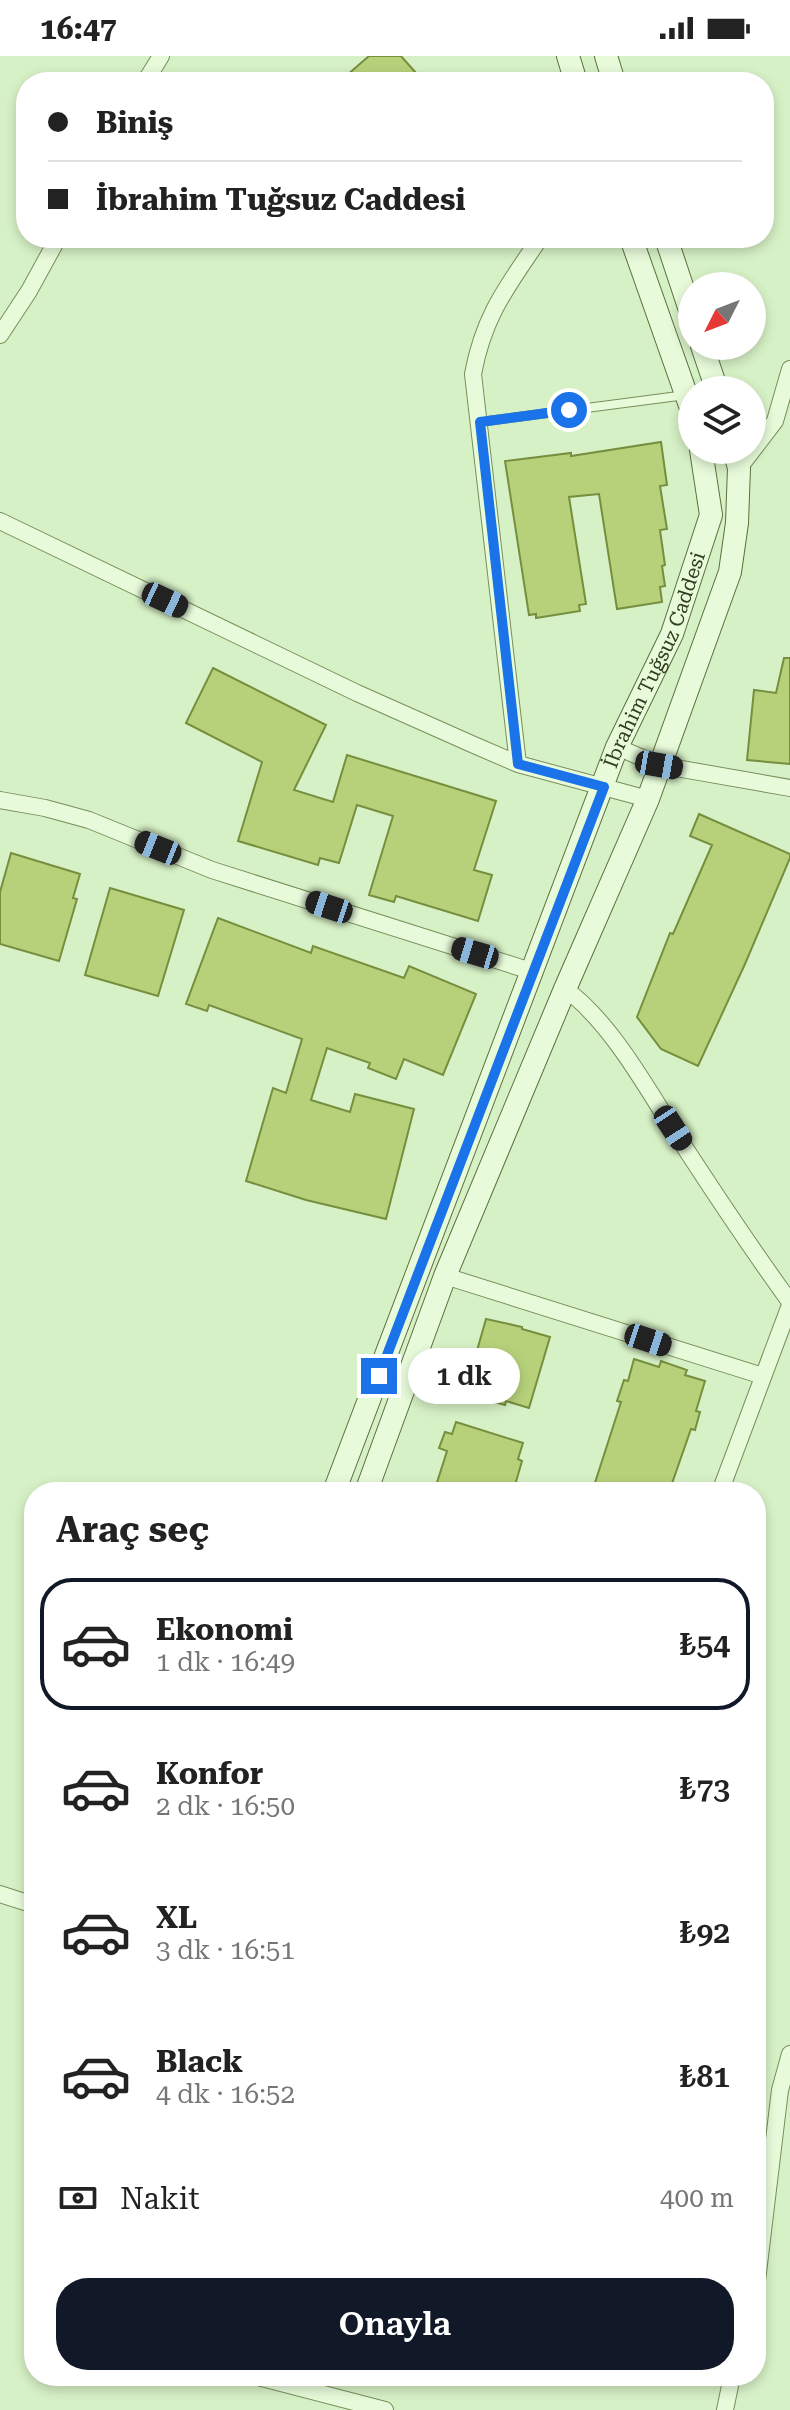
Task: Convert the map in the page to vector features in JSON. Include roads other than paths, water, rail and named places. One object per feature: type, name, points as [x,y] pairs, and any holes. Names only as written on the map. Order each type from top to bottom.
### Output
[{"type":"street","points":[[0,335],[53,248]]},
{"type":"street","points":[[518,764],[473,374],[479,341],[494,306],[533,248]]},
{"type":"street","points":[[635,248],[680,376]]},
{"type":"street","points":[[669,248],[678,274]]},
{"type":"street","points":[[766,430],[775,421],[790,369]]},
{"type":"street","name":"İbrahim Tuğsuz Caddesi","points":[[338,1482],[617,747],[672,634],[711,515],[703,464]]},
{"type":"street","name":"İbrahim Tuğsuz Caddesi","points":[[370,1482],[445,1276],[648,799],[730,572],[737,523],[737,464]]},
{"type":"street","points":[[0,521],[357,693],[518,764],[648,799]]},
{"type":"street","points":[[617,747],[659,765],[790,788]]},
{"type":"street","points":[[0,800],[89,820],[212,870],[534,972]]},
{"type":"street","points":[[565,989],[583,1002],[621,1048],[790,1304],[724,1482]]},
{"type":"street","points":[[445,1276],[763,1376]]},
{"type":"street","points":[[0,1894],[24,1902]]},
{"type":"street","points":[[766,2206],[780,2090],[790,2054]]},
{"type":"street","points":[[293,2386],[385,2410]]},
{"type":"street","points":[[725,2410],[730,2386]]},
{"type":"lane","points":[[480,422],[678,404]]}]
